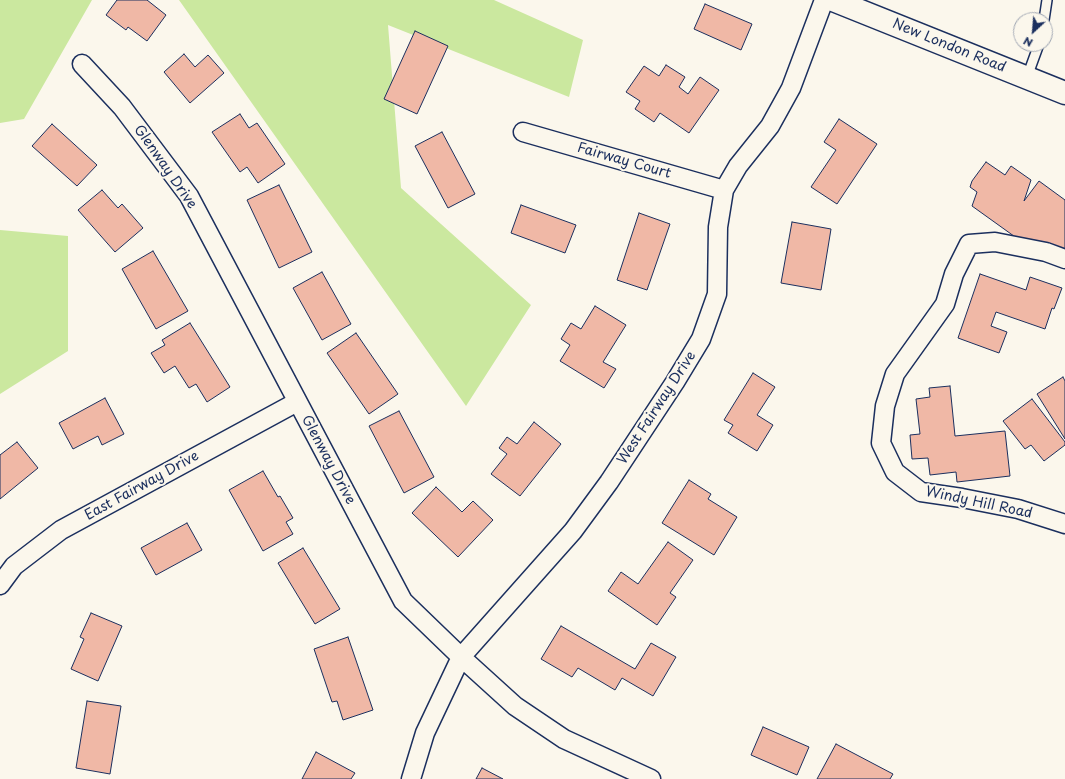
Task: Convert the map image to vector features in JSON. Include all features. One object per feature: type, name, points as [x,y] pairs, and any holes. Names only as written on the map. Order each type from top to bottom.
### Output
[{"type":"street","name":"West Fairway Drive","points":[[412,779],[425,733],[461,657],[573,531],[609,482],[701,339],[716,294],[718,227],[724,190],[738,166],[770,126],[791,88],[824,0]]},
{"type":"street","name":"New London Road","points":[[833,0],[1065,93]]},
{"type":"street","name":"Glenway Drive","points":[[82,64],[122,107],[189,196],[296,402],[403,601],[515,706],[564,739],[651,779]]},
{"type":"street","name":"Fairway Court","points":[[523,132],[724,190]]},
{"type":"street","name":"Windy Hill Road","points":[[1065,259],[1046,252],[995,242],[969,244],[954,274],[946,304],[895,374],[885,406],[881,443],[895,472],[921,492],[1018,509],[1065,524]]},
{"type":"street","name":"East Fairway Drive","points":[[0,585],[14,566],[61,530],[296,402]]},
{"type":"lane","points":[[1045,12],[1046,0]]},
{"type":"lane","points":[[1026,78],[1036,52]]},
{"type":"green space","points":[[0,0],[92,0],[24,119],[0,123]]},
{"type":"green space","points":[[179,0],[494,0],[583,40],[569,97],[388,25],[401,188],[531,305],[466,406]]},
{"type":"green space","points":[[0,230],[68,236],[68,351],[0,394]]},
{"type":"building","points":[[117,0],[147,0],[166,15],[147,41],[128,27],[126,30],[106,15]]},
{"type":"building","points":[[705,4],[752,24],[741,50],[694,29]]},
{"type":"building","points":[[415,31],[448,46],[417,114],[384,99]]},
{"type":"building","points":[[184,54],[195,67],[208,55],[224,73],[190,103],[164,72]]},
{"type":"building","points":[[666,65],[685,77],[679,87],[688,94],[700,77],[719,90],[689,133],[660,113],[654,122],[635,109],[640,101],[626,92],[644,66],[659,76]]},
{"type":"building","points":[[240,114],[249,128],[257,123],[285,164],[258,183],[247,167],[240,172],[212,132]]},
{"type":"building","points":[[839,119],[877,144],[837,204],[811,187],[836,150],[824,142]]},
{"type":"building","points":[[52,124],[97,165],[77,186],[32,146]]},
{"type":"building","points":[[442,132],[475,194],[448,208],[415,146]]},
{"type":"building","points":[[986,162],[1005,175],[1011,166],[1031,180],[1024,201],[1039,181],[1065,200],[1065,253],[1018,239],[972,206],[977,192],[970,187],[972,181]]},
{"type":"building","points":[[279,185],[312,252],[279,268],[247,200]]},
{"type":"building","points":[[102,190],[118,208],[122,204],[143,228],[115,252],[78,210]]},
{"type":"building","points":[[521,205],[576,225],[565,253],[511,233]]},
{"type":"building","points":[[639,213],[670,224],[647,290],[617,280]]},
{"type":"building","points":[[792,222],[831,229],[821,290],[781,283]]},
{"type":"building","points":[[153,251],[188,311],[156,329],[122,269]]},
{"type":"building","points":[[322,272],[351,324],[322,340],[293,288]]},
{"type":"building","points":[[980,274],[1026,290],[1030,277],[1062,288],[1054,309],[1052,308],[1045,329],[996,312],[991,326],[1007,332],[999,353],[958,338]]},
{"type":"building","points":[[595,306],[626,325],[603,362],[616,369],[604,388],[560,361],[570,345],[561,339],[571,323],[581,329]]},
{"type":"building","points":[[190,323],[230,387],[207,402],[196,384],[189,388],[175,366],[164,373],[151,353],[165,345],[162,340]]},
{"type":"building","points":[[356,333],[398,394],[369,414],[327,353]]},
{"type":"building","points":[[753,373],[775,387],[757,415],[773,425],[757,451],[728,433],[733,425],[724,420]]},
{"type":"building","points":[[1063,377],[1065,381],[1065,439],[1037,394]]},
{"type":"building","points":[[950,386],[955,436],[1005,431],[1010,476],[957,482],[956,472],[930,475],[928,458],[912,459],[910,435],[920,434],[916,399],[930,397],[929,388]]},
{"type":"building","points":[[105,398],[124,434],[102,445],[98,436],[73,449],[59,423]]},
{"type":"building","points":[[1032,399],[1065,442],[1065,445],[1044,461],[1031,445],[1025,449],[1003,421]]},
{"type":"building","points":[[399,411],[434,477],[404,493],[369,426]]},
{"type":"building","points":[[534,422],[561,444],[520,496],[491,474],[507,454],[499,448],[507,437],[517,444]]},
{"type":"building","points":[[17,442],[38,468],[0,499],[0,455]]},
{"type":"building","points":[[263,471],[278,497],[280,496],[293,518],[286,522],[293,534],[263,551],[229,490]]},
{"type":"building","points":[[689,480],[711,494],[708,499],[737,517],[714,555],[662,523]]},
{"type":"building","points":[[436,487],[462,512],[473,501],[493,520],[458,557],[412,513]]},
{"type":"building","points":[[187,523],[202,550],[156,575],[141,548]]},
{"type":"building","points":[[668,542],[693,560],[670,593],[676,597],[657,625],[608,591],[621,572],[638,584]]},
{"type":"building","points":[[303,548],[340,609],[315,624],[278,563]]},
{"type":"building","points":[[91,613],[122,626],[98,681],[71,669],[84,639],[80,637]]},
{"type":"building","points":[[561,626],[635,669],[651,643],[676,657],[653,696],[622,678],[615,690],[578,668],[572,677],[541,659]]},
{"type":"building","points":[[348,637],[373,710],[343,720],[337,701],[332,702],[314,649]]},
{"type":"building","points":[[87,701],[121,706],[110,774],[76,768]]},
{"type":"building","points":[[763,727],[809,747],[797,775],[751,755]]},
{"type":"building","points":[[836,744],[893,774],[890,779],[817,779]]},
{"type":"building","points":[[316,752],[355,773],[351,779],[302,779]]},
{"type":"building","points":[[482,768],[503,779],[476,779]]}]
